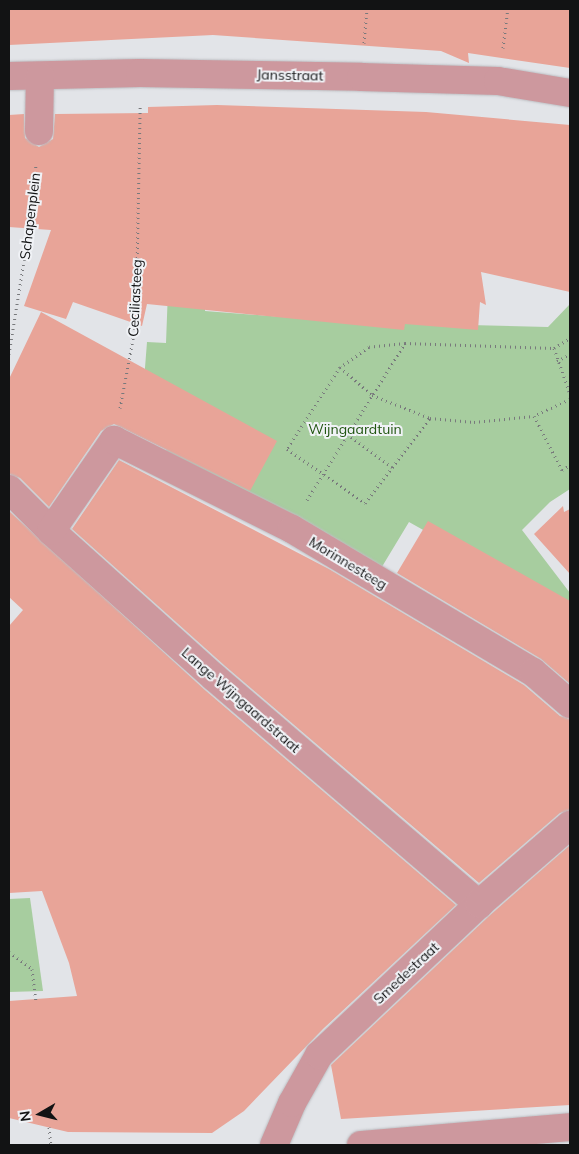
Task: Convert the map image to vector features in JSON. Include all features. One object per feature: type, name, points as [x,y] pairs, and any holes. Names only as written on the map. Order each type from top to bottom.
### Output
[{"type":"street","name":"Jansstraat","points":[[9,76],[140,73],[498,81],[570,93]]},
{"type":"street","points":[[39,131],[40,76]]},
{"type":"street","points":[[51,531],[114,440]]},
{"type":"street","name":"Morinnesteeg","points":[[114,440],[292,529],[533,672],[570,704]]},
{"type":"street","name":"Lange Wijngaardstraat","points":[[9,489],[51,531],[215,678],[479,904]]},
{"type":"street","name":"Smedestraat","points":[[274,1145],[292,1103],[318,1055],[479,904],[570,825]]},
{"type":"street","points":[[361,1145],[570,1127]]},
{"type":"path","name":"Ceciliasteeg","points":[[114,440],[136,323],[140,73]]},
{"type":"path","name":"Schapenplein","points":[[9,354],[31,217],[39,131]]},
{"type":"path","points":[[430,418],[365,503],[287,449],[340,367],[369,347],[405,344],[554,348],[570,338]]},
{"type":"path","points":[[292,529],[322,473],[405,344]]},
{"type":"path","points":[[554,348],[570,394]]},
{"type":"path","points":[[557,361],[570,354]]},
{"type":"path","points":[[340,367],[372,395],[430,418],[474,422],[534,416],[570,398]]},
{"type":"path","points":[[534,416],[562,470],[570,465]]},
{"type":"path","points":[[347,434],[392,467]]},
{"type":"path","points":[[9,952],[32,969],[36,1001]]},
{"type":"path","points":[[49,1127],[51,1145]]},
{"type":"green space","name":"Wijngaardtuin","points":[[171,211],[210,214],[205,311],[348,322],[548,327],[570,304],[570,489],[550,502],[522,530],[570,593],[570,654],[492,591],[498,572],[409,522],[380,570],[162,460],[172,437],[141,419],[147,342],[166,343]]},
{"type":"green space","points":[[30,898],[43,991],[9,992],[9,899]]},
{"type":"building","points":[[9,9],[570,9],[570,68],[468,53],[469,63],[441,51],[213,35],[9,45]]},
{"type":"building","points":[[217,105],[426,112],[570,125],[570,292],[481,272],[486,305],[480,302],[478,330],[405,324],[404,330],[147,304],[142,326],[73,302],[66,319],[24,306],[51,230],[9,227],[9,115],[24,114],[25,138],[39,147],[53,139],[55,114],[148,113],[148,107]]},
{"type":"building","points":[[41,312],[277,441],[250,491],[114,424],[101,431],[49,507],[20,478],[9,474],[9,379]]},
{"type":"building","points":[[119,460],[329,569],[524,685],[560,716],[570,719],[570,810],[560,813],[479,883],[225,666],[72,529]]},
{"type":"building","points":[[563,506],[564,512],[570,509],[570,574],[534,534]]},
{"type":"building","points":[[9,511],[205,690],[456,905],[323,1029],[244,1111],[212,1133],[68,1132],[9,1118],[9,1001],[77,996],[69,963],[42,891],[9,893],[9,626],[23,610],[9,597]]},
{"type":"building","points":[[428,521],[570,601],[570,684],[541,659],[397,573]]},
{"type":"building","points":[[570,845],[570,1105],[341,1119],[331,1065],[489,916]]}]
